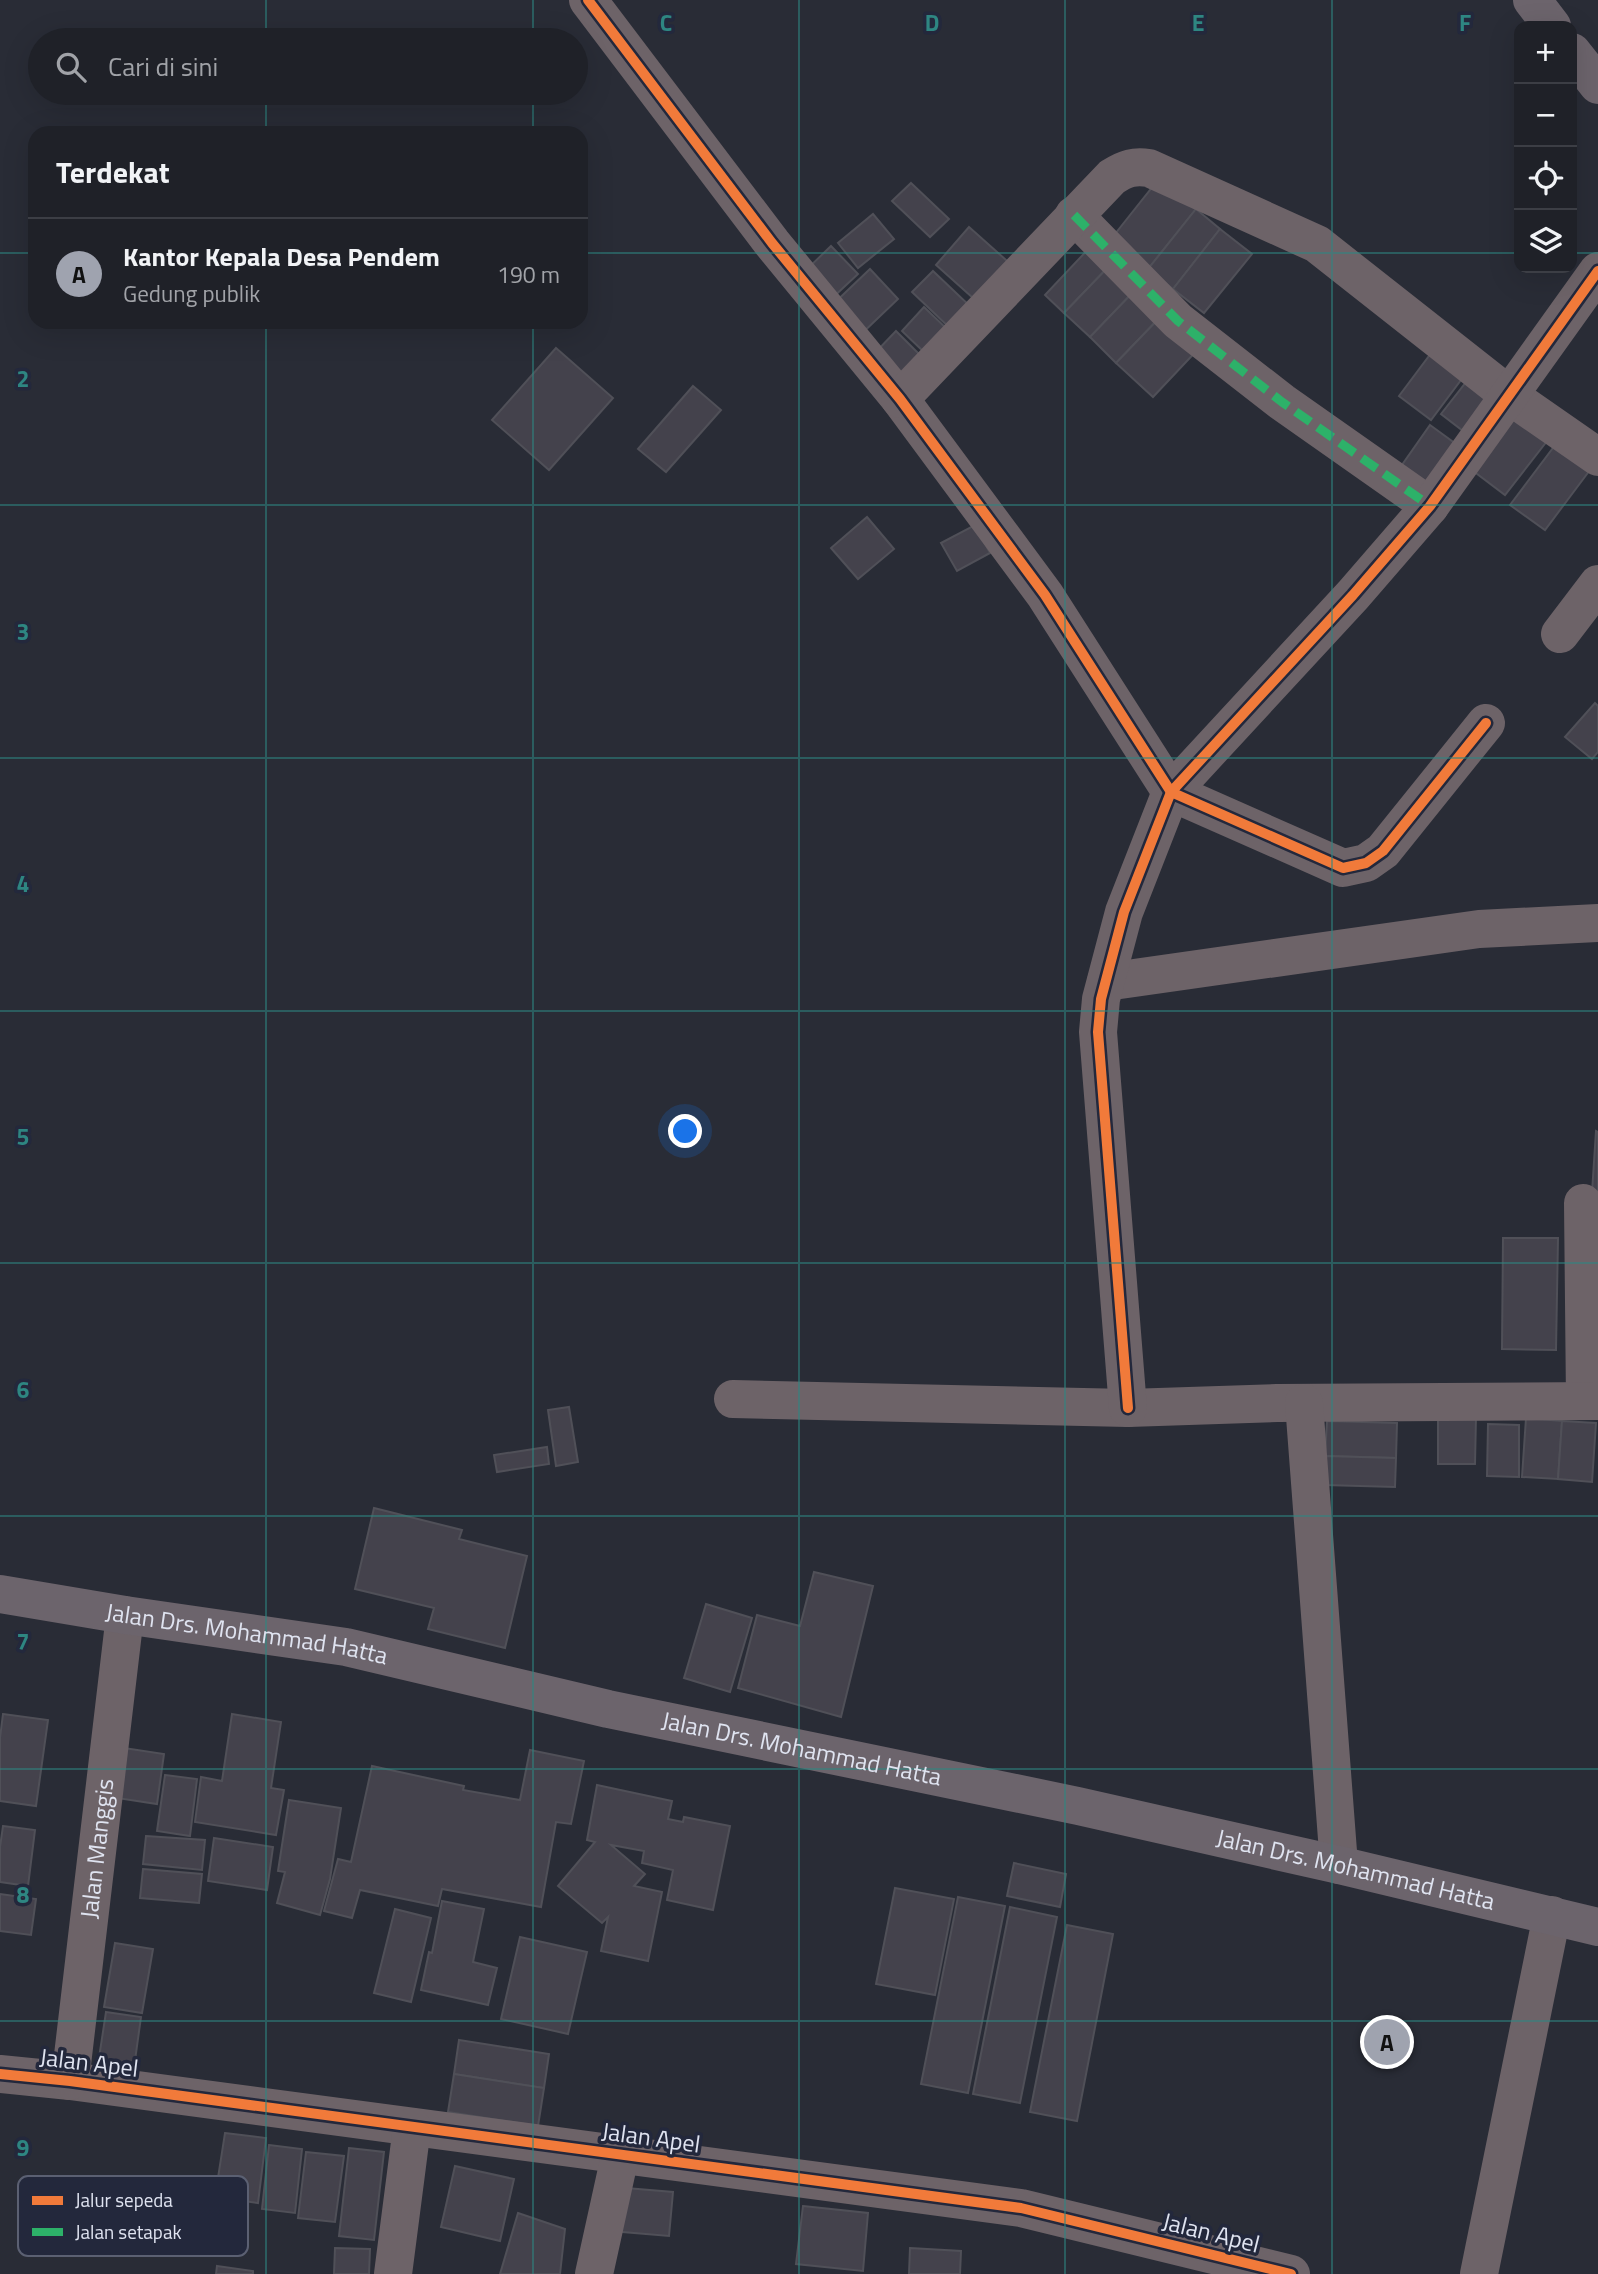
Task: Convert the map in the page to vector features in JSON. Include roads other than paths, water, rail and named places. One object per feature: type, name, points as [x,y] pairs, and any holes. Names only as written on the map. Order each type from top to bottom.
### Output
[{"type":"main road","points":[[1532,0],[1548,21]]},
{"type":"main road","points":[[1577,58],[1598,85]]},
{"type":"main road","name":"Jalan Drs. Mohammad Hatta","points":[[0,1594],[346,1647],[608,1709],[1078,1806],[1339,1864],[1598,1927]]},
{"type":"street","points":[[588,0],[772,243],[900,399],[1045,595],[1171,792],[1343,868],[1366,863],[1383,851],[1486,723]]},
{"type":"street","points":[[900,399],[1112,177],[1126,168],[1150,168],[1317,244],[1510,396],[1598,457]]},
{"type":"street","points":[[1074,215],[1178,321],[1282,402],[1430,506]]},
{"type":"street","points":[[1128,1408],[1101,1004],[1124,912],[1171,792],[1353,595],[1430,506],[1598,271]]},
{"type":"street","points":[[1560,634],[1598,584]]},
{"type":"street","points":[[1101,1004],[1479,929],[1598,923]]},
{"type":"street","points":[[733,1399],[1128,1408],[1304,1403],[1592,1401],[1583,1203]]},
{"type":"street","points":[[1304,1403],[1339,1864]]},
{"type":"street","name":"Jalan Manggis","points":[[70,2081],[125,1615]]},
{"type":"street","points":[[1479,2274],[1552,1915]]},
{"type":"street","name":"Jalan Apel","points":[[0,2074],[70,2081],[1021,2208],[1291,2274]]},
{"type":"street","points":[[393,2274],[412,2127]]},
{"type":"street","points":[[594,2274],[620,2156]]},
{"type":"place","name":"Kantor Kepala Desa Pendem","points":[[1387,2042]]}]
